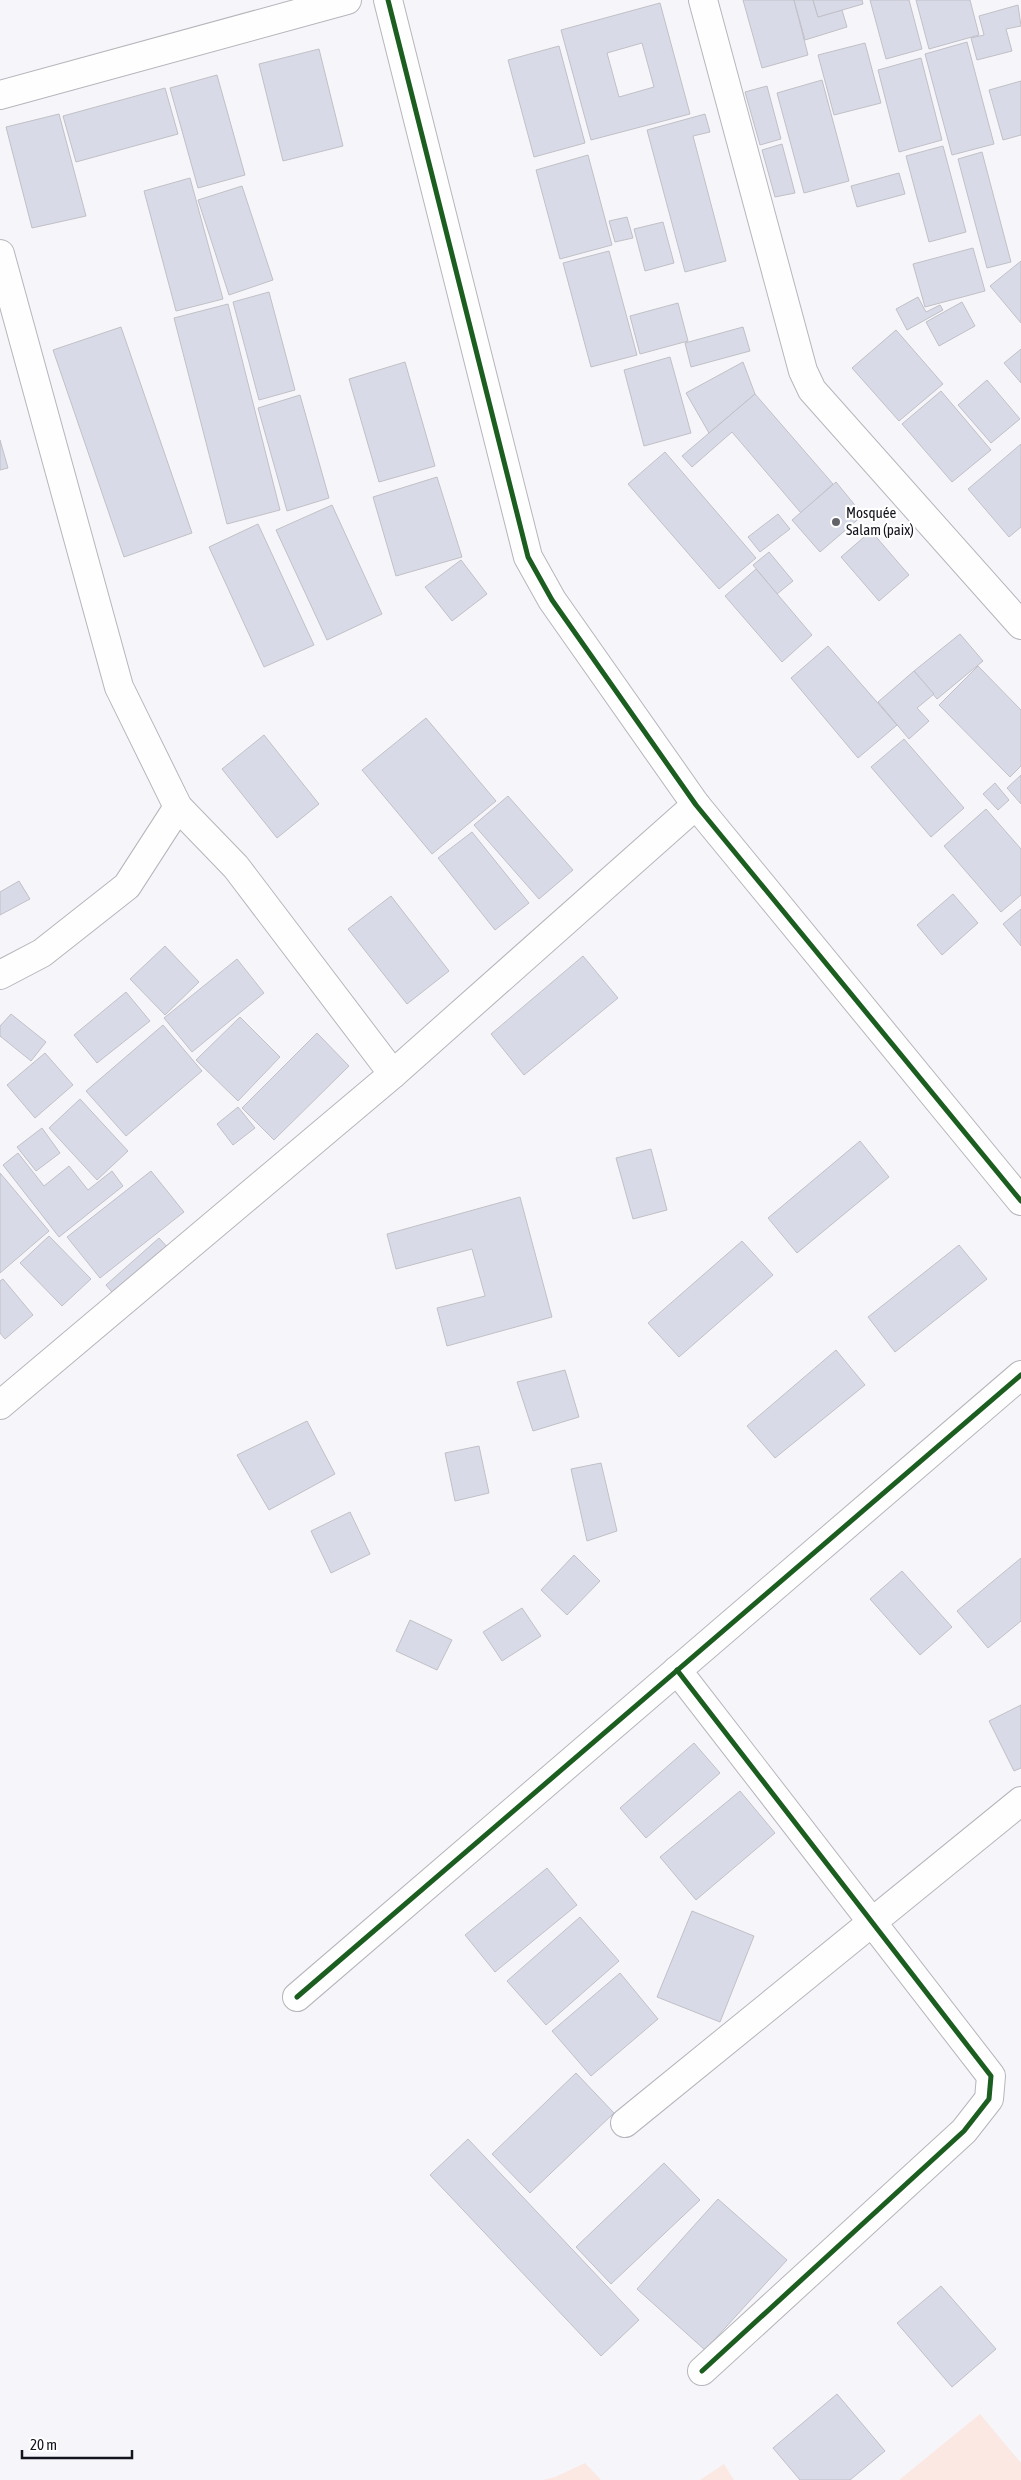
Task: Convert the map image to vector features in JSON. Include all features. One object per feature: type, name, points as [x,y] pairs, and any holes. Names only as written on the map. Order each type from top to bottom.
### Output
[{"type":"street","points":[[0,95],[347,0]]},
{"type":"street","points":[[388,0],[528,557],[552,600],[696,805],[1021,1201]]},
{"type":"street","points":[[704,0],[803,371],[812,390],[1021,625]]},
{"type":"street","points":[[0,254],[119,687],[178,807],[236,867],[393,1074]]},
{"type":"street","points":[[0,1405],[393,1074],[696,805]]},
{"type":"street","points":[[0,975],[42,953],[128,886],[178,807]]},
{"type":"street","points":[[297,1998],[1021,1375]]},
{"type":"street","points":[[677,1670],[991,2076],[989,2099],[964,2131],[702,2370]]},
{"type":"street","points":[[625,2123],[1021,1801]]},
{"type":"shaded area","points":[[980,2414],[1021,2463],[1021,2480],[899,2480]]},
{"type":"shaded area","points":[[585,2463],[601,2480],[543,2480],[555,2477]]},
{"type":"shaded area","points":[[724,2464],[734,2480],[700,2480]]},
{"type":"building","points":[[743,0],[794,0],[808,55],[762,68]]},
{"type":"building","points":[[794,0],[813,0],[818,17],[842,10],[847,27],[805,40]]},
{"type":"building","points":[[813,0],[862,0],[863,4],[818,17]]},
{"type":"building","points":[[870,0],[909,0],[922,49],[886,59]]},
{"type":"building","points":[[916,0],[970,0],[979,35],[929,49]]},
{"type":"building","points":[[660,3],[690,114],[591,140],[561,30]],"holes":[[[642,43],[654,87],[619,97],[607,53]]]},
{"type":"building","points":[[1018,5],[1021,26],[1006,29],[1012,51],[977,60],[971,38],[984,35],[979,16]]},
{"type":"building","points":[[967,42],[994,144],[952,155],[925,54]]},
{"type":"building","points":[[865,43],[881,103],[834,115],[818,55]]},
{"type":"building","points":[[559,46],[585,143],[534,157],[508,60]]},
{"type":"building","points":[[319,49],[343,146],[283,161],[259,64]]},
{"type":"building","points":[[921,58],[942,140],[899,152],[878,70]]},
{"type":"building","points":[[217,75],[245,175],[198,188],[170,88]]},
{"type":"building","points":[[822,80],[849,181],[804,193],[777,93]]},
{"type":"building","points":[[1021,81],[1021,135],[1003,140],[989,90]]},
{"type":"building","points":[[767,86],[781,139],[760,145],[745,92]]},
{"type":"building","points":[[165,88],[178,134],[76,162],[63,116]]},
{"type":"building","points":[[59,114],[86,216],[32,228],[6,127]]},
{"type":"building","points":[[705,114],[710,132],[693,136],[726,261],[685,272],[647,130]]},
{"type":"building","points":[[782,144],[795,193],[775,197],[762,150]]},
{"type":"building","points":[[943,146],[966,232],[929,242],[906,156]]},
{"type":"building","points":[[982,152],[1011,262],[987,268],[958,159]]},
{"type":"building","points":[[588,155],[612,245],[560,259],[536,170]]},
{"type":"building","points":[[899,173],[905,194],[857,207],[851,186]]},
{"type":"building","points":[[190,178],[223,299],[176,311],[144,191]]},
{"type":"building","points":[[242,186],[273,280],[229,295],[198,200]]},
{"type":"building","points":[[627,217],[633,238],[615,242],[609,221]]},
{"type":"building","points":[[663,222],[674,263],[645,271],[634,229]]},
{"type":"building","points":[[973,248],[985,291],[925,307],[913,264]]},
{"type":"building","points":[[609,251],[637,355],[591,367],[563,263]]},
{"type":"building","points":[[1021,261],[1021,323],[990,286]]},
{"type":"building","points":[[269,292],[295,390],[259,400],[233,302]]},
{"type":"building","points":[[918,297],[926,312],[940,305],[943,310],[907,330],[896,309]]},
{"type":"building","points":[[962,302],[975,326],[939,346],[926,322]]},
{"type":"building","points":[[678,303],[688,341],[640,354],[630,316]]},
{"type":"building","points":[[228,304],[280,510],[227,524],[174,318]]},
{"type":"building","points":[[121,327],[192,533],[124,557],[53,350]]},
{"type":"building","points":[[743,327],[750,351],[691,367],[685,343]]},
{"type":"building","points":[[896,330],[943,384],[899,421],[852,368]]},
{"type":"building","points":[[1021,349],[1021,383],[1004,363]]},
{"type":"building","points":[[670,357],[691,433],[644,446],[624,370]]},
{"type":"building","points":[[405,362],[435,466],[379,482],[349,379]]},
{"type":"building","points":[[743,362],[755,394],[709,433],[686,393]]},
{"type":"building","points":[[987,380],[1020,419],[991,443],[958,405]]},
{"type":"building","points":[[941,391],[991,450],[952,482],[902,424]]},
{"type":"building","points":[[755,394],[833,484],[801,513],[732,432],[692,467],[682,456]]},
{"type":"building","points":[[300,395],[329,498],[287,511],[258,408]]},
{"type":"building","points":[[0,440],[8,468],[0,470]]},
{"type":"building","points":[[1021,444],[1021,527],[1009,537],[968,489]]},
{"type":"building","points":[[665,452],[756,558],[719,589],[628,484]]},
{"type":"building","points":[[437,477],[462,557],[396,576],[373,497]]},
{"type":"building","points":[[836,482],[863,515],[820,552],[792,520]]},
{"type":"building","points":[[332,505],[382,614],[327,640],[276,530]]},
{"type":"building","points":[[778,514],[790,529],[760,552],[748,537]]},
{"type":"building","points":[[258,524],[314,645],[264,667],[209,547]]},
{"type":"building","points":[[871,531],[909,575],[879,601],[841,557]]},
{"type":"building","points":[[769,552],[793,581],[777,594],[753,565]]},
{"type":"building","points":[[461,560],[487,594],[452,621],[425,587]]},
{"type":"building","points":[[756,569],[812,635],[782,662],[725,596]]},
{"type":"building","points":[[960,634],[983,661],[937,699],[914,671]]},
{"type":"building","points":[[828,646],[897,725],[858,758],[791,678]]},
{"type":"building","points":[[978,666],[1021,710],[1021,766],[1010,777],[939,705]]},
{"type":"building","points":[[914,671],[934,694],[917,708],[929,721],[909,739],[878,702]]},
{"type":"building","points":[[426,718],[496,801],[432,854],[362,770]]},
{"type":"building","points":[[264,735],[319,804],[277,838],[222,769]]},
{"type":"building","points":[[904,739],[964,808],[931,837],[871,767]]},
{"type":"building","points":[[1021,775],[1021,804],[1007,788]]},
{"type":"building","points":[[995,783],[1009,800],[998,810],[983,794]]},
{"type":"building","points":[[508,796],[573,870],[539,899],[474,825]]},
{"type":"building","points":[[986,809],[1021,849],[1021,895],[1001,912],[944,846]]},
{"type":"building","points":[[472,832],[529,903],[495,930],[438,858]]},
{"type":"building","points":[[19,881],[30,899],[0,915],[0,892]]},
{"type":"building","points":[[953,894],[978,923],[942,955],[917,925]]},
{"type":"building","points":[[391,896],[449,971],[407,1004],[348,929]]},
{"type":"building","points":[[1021,909],[1021,946],[1003,924]]},
{"type":"building","points":[[165,946],[199,982],[165,1015],[130,979]]},
{"type":"building","points":[[583,956],[618,998],[524,1075],[491,1034]]},
{"type":"building","points":[[237,959],[264,993],[192,1052],[164,1018]]},
{"type":"building","points":[[126,992],[150,1021],[97,1063],[74,1035]]},
{"type":"building","points":[[11,1014],[46,1042],[31,1061],[0,1036],[0,1026]]},
{"type":"building","points":[[240,1017],[280,1057],[238,1101],[196,1060]]},
{"type":"building","points":[[163,1025],[202,1071],[126,1136],[86,1091]]},
{"type":"building","points":[[317,1033],[349,1066],[274,1140],[242,1108]]},
{"type":"building","points":[[45,1053],[73,1085],[35,1118],[7,1085]]},
{"type":"building","points":[[80,1099],[128,1151],[97,1180],[49,1128]]},
{"type":"building","points":[[238,1107],[255,1128],[233,1145],[217,1124]]},
{"type":"building","points":[[42,1128],[60,1153],[36,1171],[17,1147]]},
{"type":"building","points":[[860,1141],[889,1177],[797,1253],[768,1218]]},
{"type":"building","points":[[651,1149],[667,1210],[633,1219],[616,1158]]},
{"type":"building","points":[[18,1153],[44,1186],[69,1166],[88,1190],[112,1171],[123,1186],[59,1237],[3,1165]]},
{"type":"building","points":[[151,1171],[184,1212],[100,1278],[67,1237]]},
{"type":"building","points":[[0,1173],[49,1231],[0,1273]]},
{"type":"building","points":[[520,1197],[552,1317],[447,1346],[437,1308],[485,1296],[472,1249],[396,1269],[387,1234]]},
{"type":"building","points":[[49,1236],[91,1279],[62,1306],[20,1263]]},
{"type":"building","points":[[159,1238],[170,1250],[116,1297],[106,1285]]},
{"type":"building","points":[[742,1241],[773,1275],[679,1357],[648,1323]]},
{"type":"building","points":[[959,1245],[987,1279],[895,1352],[868,1317]]},
{"type":"building","points":[[3,1279],[33,1315],[5,1339],[0,1333],[0,1281]]},
{"type":"building","points":[[836,1350],[865,1385],[775,1458],[747,1426]]},
{"type":"building","points":[[565,1370],[579,1417],[533,1431],[517,1382]]},
{"type":"building","points":[[307,1421],[335,1474],[269,1510],[237,1455]]},
{"type":"building","points":[[479,1446],[489,1493],[455,1501],[445,1453]]},
{"type":"building","points":[[601,1463],[617,1531],[587,1541],[571,1469]]},
{"type":"building","points":[[350,1512],[370,1554],[331,1573],[311,1531]]},
{"type":"building","points":[[574,1555],[600,1581],[567,1615],[541,1590]]},
{"type":"building","points":[[1021,1558],[1021,1621],[988,1648],[957,1611]]},
{"type":"building","points":[[902,1571],[952,1627],[920,1655],[870,1599]]},
{"type":"building","points":[[522,1608],[541,1636],[502,1661],[483,1632]]},
{"type":"building","points":[[410,1620],[452,1640],[437,1670],[396,1651]]},
{"type":"building","points":[[1021,1705],[1021,1768],[1014,1771],[989,1721]]},
{"type":"building","points":[[694,1743],[720,1773],[646,1838],[620,1808]]},
{"type":"building","points":[[740,1791],[775,1833],[696,1900],[660,1857]]},
{"type":"building","points":[[547,1868],[577,1905],[495,1972],[465,1935]]},
{"type":"building","points":[[692,1911],[754,1936],[720,2022],[657,1997]]},
{"type":"building","points":[[580,1917],[619,1961],[546,2025],[507,1981]]},
{"type":"building","points":[[620,1973],[658,2019],[591,2076],[552,2031]]},
{"type":"building","points":[[576,2073],[614,2113],[530,2193],[492,2154]]},
{"type":"building","points":[[468,2139],[639,2320],[601,2356],[430,2175]]},
{"type":"building","points":[[664,2163],[700,2200],[611,2284],[576,2247]]},
{"type":"building","points":[[718,2199],[787,2260],[705,2350],[637,2289]]},
{"type":"building","points":[[941,2286],[996,2349],[952,2387],[897,2323]]},
{"type":"building","points":[[837,2394],[885,2451],[850,2480],[800,2480],[773,2448]]},
{"type":"cycle path","points":[[388,0],[528,557],[552,600],[696,805],[1021,1201]]},
{"type":"cycle path","points":[[297,1997],[1021,1375]]},
{"type":"cycle path","points":[[677,1670],[991,2076],[989,2099],[964,2131],[702,2371]]},
{"type":"place","name":"Mosquée Salam (paix)","points":[[836,522]]}]
